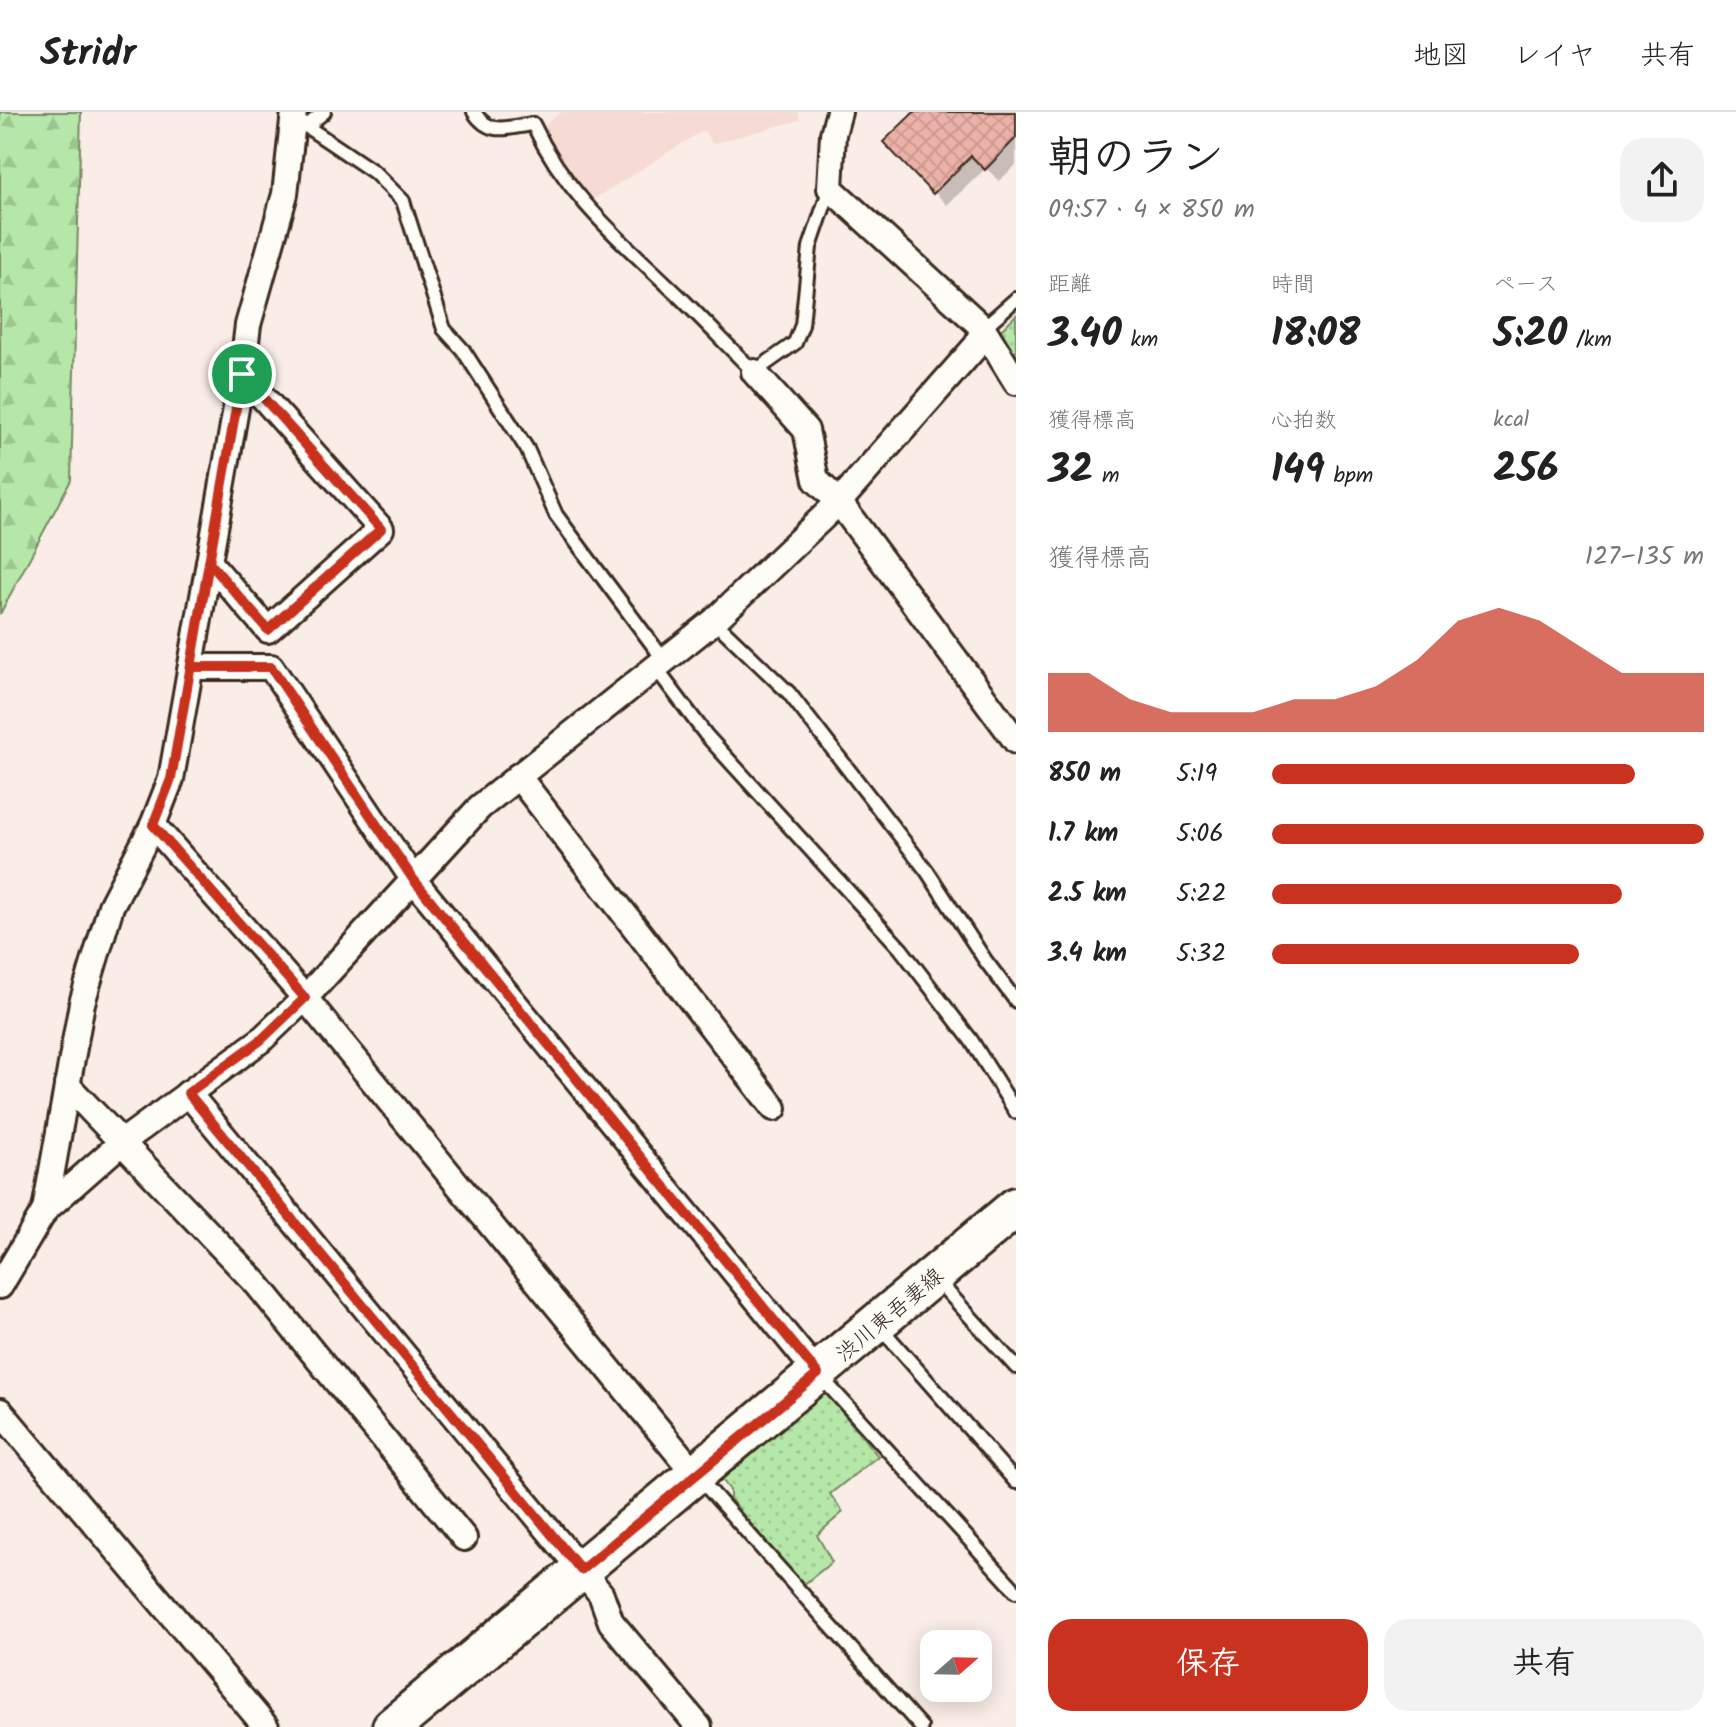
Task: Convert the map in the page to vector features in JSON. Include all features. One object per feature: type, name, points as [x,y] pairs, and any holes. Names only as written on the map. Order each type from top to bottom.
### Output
[{"type":"main road","name":"渋川東吾妻線","points":[[392,1727],[1016,1207]]},
{"type":"street","points":[[839,112],[833,134],[830,188],[983,328],[1016,382]]},
{"type":"street","points":[[45,1210],[82,1003],[111,906],[153,825],[171,779],[248,325],[285,194],[299,119]]},
{"type":"street","points":[[0,1286],[45,1210],[121,1143],[261,1040],[305,998],[480,807],[714,621],[839,502],[977,345],[983,328]]},
{"type":"street","points":[[754,372],[806,430],[816,480],[839,502],[1016,741]]},
{"type":"street","points":[[209,562],[268,630],[381,529],[242,374]]},
{"type":"street","points":[[191,667],[271,667],[413,879],[818,1374]]},
{"type":"street","points":[[518,776],[774,1108]]},
{"type":"street","points":[[153,825],[305,998],[695,1474]]},
{"type":"street","points":[[67,1085],[257,1284],[464,1538]]},
{"type":"street","points":[[188,1093],[601,1594],[611,1622],[699,1727]]},
{"type":"street","points":[[0,1411],[266,1727]]},
{"type":"lane","points":[[299,119],[324,112]]},
{"type":"lane","points":[[474,112],[481,124],[496,130],[533,124],[546,152],[596,219],[754,372],[795,343],[802,325],[810,247],[830,188]]},
{"type":"lane","points":[[299,119],[374,172],[403,201],[444,329],[463,350],[527,449],[556,515],[706,735],[901,949],[971,1040],[1016,1112]]},
{"type":"lane","points":[[983,328],[1016,299]]},
{"type":"lane","points":[[714,621],[789,693],[927,871],[985,960],[1016,1001]]},
{"type":"lane","points":[[933,1276],[1016,1367]]},
{"type":"lane","points":[[877,1324],[1016,1482]]},
{"type":"lane","points":[[818,1374],[1016,1591]]},
{"type":"lane","points":[[695,1474],[921,1727]]},
{"type":"shaded area","points":[[561,112],[798,112],[800,120],[712,144],[704,130],[594,199],[548,147],[545,125]]},
{"type":"green space","points":[[0,112],[81,112],[71,480],[0,614]]},
{"type":"green space","points":[[1016,315],[1016,371],[998,333]]},
{"type":"green space","points":[[821,1386],[878,1456],[830,1494],[843,1512],[817,1535],[832,1562],[803,1585],[730,1499],[730,1490],[716,1472]]},
{"type":"building","points":[[914,112],[1016,112],[1016,138],[985,170],[971,156],[933,194],[883,142]]},
{"type":"route","points":[[242,374],[209,562],[171,779],[153,825],[305,998],[261,1040],[188,1093],[581,1570],[818,1374],[413,879],[271,667],[191,667],[209,562],[268,630],[381,529],[242,374]]}]
